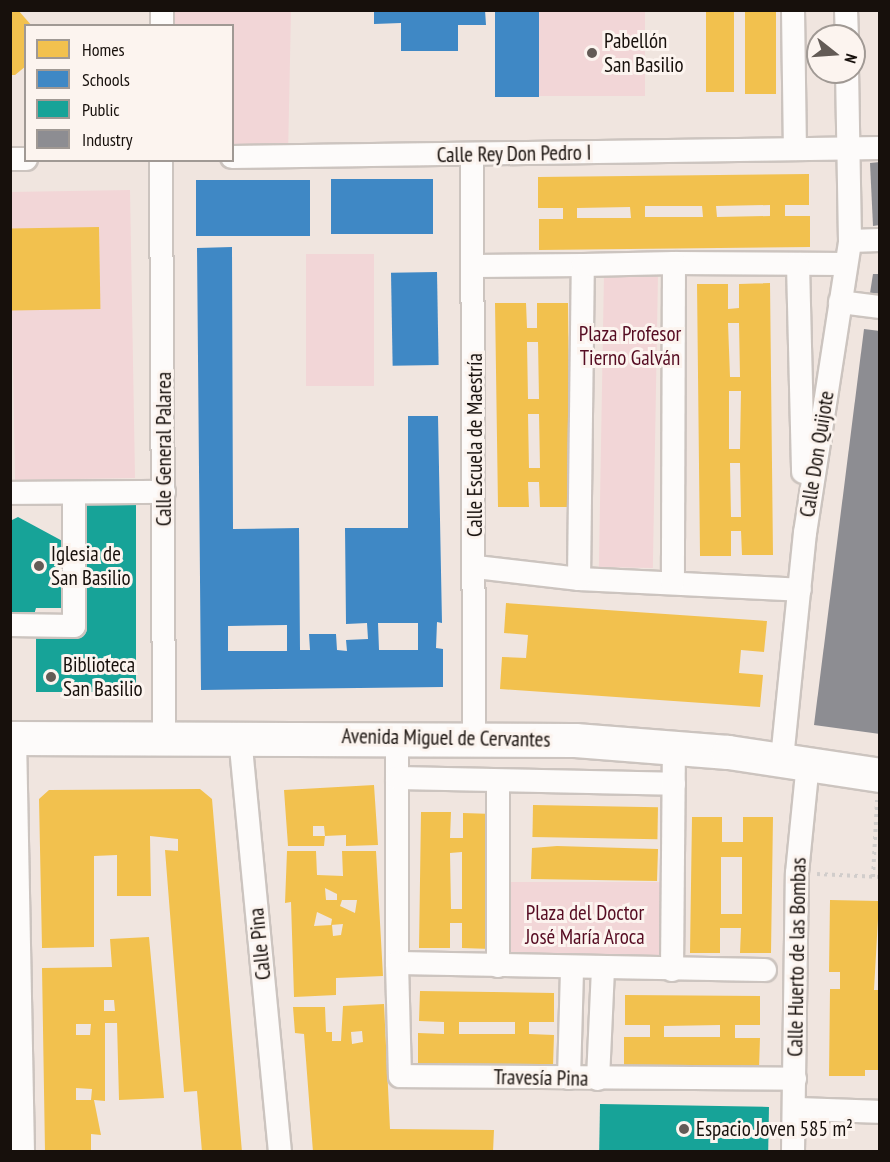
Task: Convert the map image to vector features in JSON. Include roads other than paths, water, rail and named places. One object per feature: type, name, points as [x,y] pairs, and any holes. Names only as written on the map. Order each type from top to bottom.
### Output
[{"type":"main road","name":"Avenida Miguel de Cervantes","points":[[13,738],[474,736],[674,747],[795,761],[879,775]]},
{"type":"street","points":[[793,10],[795,149]]},
{"type":"street","name":"Calle Don Quijote","points":[[795,761],[800,590],[805,533],[850,242],[847,84]]},
{"type":"street","name":"Calle Rey Don Pedro I","points":[[234,157],[879,147]]},
{"type":"street","name":"Calle Escuela de Maestría","points":[[472,155],[475,266],[474,736]]},
{"type":"street","name":"Calle General Palarea","points":[[161,162],[164,737]]},
{"type":"street","points":[[850,242],[879,240]]},
{"type":"street","points":[[475,266],[674,263],[846,264]]},
{"type":"street","points":[[673,583],[674,263]]},
{"type":"street","points":[[798,264],[805,533]]},
{"type":"street","points":[[579,579],[583,265]]},
{"type":"street","points":[[840,302],[879,307]]},
{"type":"street","points":[[10,493],[164,492]]},
{"type":"street","points":[[10,626],[74,626],[74,493]]},
{"type":"street","points":[[476,567],[579,579],[800,590]]},
{"type":"street","name":"Calle Pina","points":[[240,737],[280,1152]]},
{"type":"street","points":[[397,737],[397,963],[765,970]]},
{"type":"street","points":[[13,738],[23,1152]]},
{"type":"street","points":[[672,970],[674,747]]},
{"type":"street","name":"Calle Huerto de las Bombas","points":[[793,1152],[797,873],[795,761]]},
{"type":"street","points":[[397,778],[674,784]]},
{"type":"street","points":[[498,781],[498,966]]},
{"type":"street","name":"Travesía Pina","points":[[397,963],[400,1076],[795,1079]]},
{"type":"street","points":[[569,1078],[572,968]]},
{"type":"street","points":[[598,1079],[603,968]]},
{"type":"street","points":[[795,1109],[879,1112]]},
{"type":"place","name":"Pabellón San Basilio","points":[[592,53]]},
{"type":"place","name":"Iglesia de San Basilio","points":[[39,566]]},
{"type":"place","name":"Biblioteca San Basilio","points":[[51,677]]},
{"type":"place","name":"Espacio Joven 585 m²","points":[[684,1129]]},
{"type":"park label","name":"Plaza Profesor Tierno Galván","points":[[630,346]]},
{"type":"park label","name":"Plaza del Doctor José María Aroca","points":[[585,925]]}]
